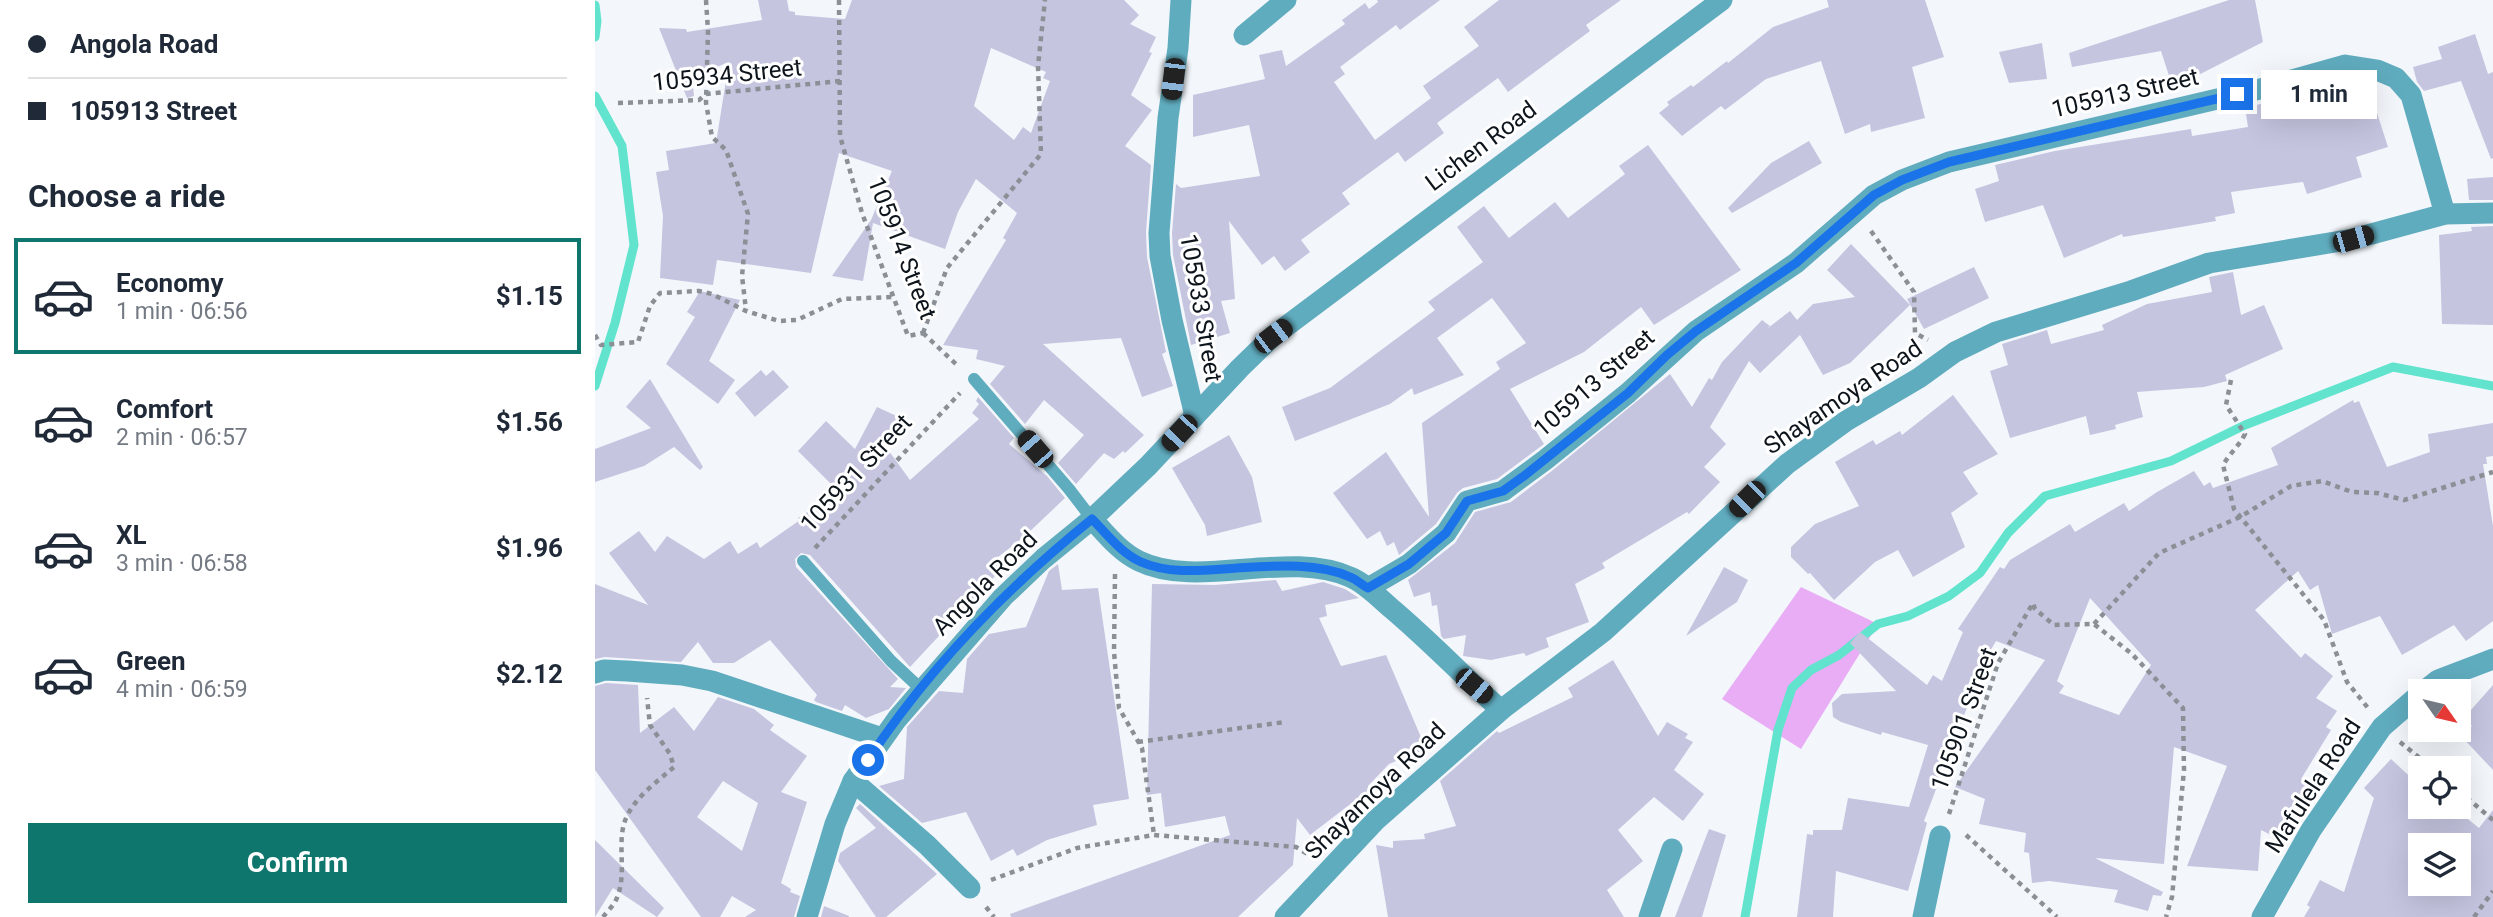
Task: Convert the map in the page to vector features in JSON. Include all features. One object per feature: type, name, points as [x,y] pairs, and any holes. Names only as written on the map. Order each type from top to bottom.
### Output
[{"type":"street","name":"105933 Street","points":[[1181,0],[1159,233],[1160,256],[1172,320],[1195,416]]},
{"type":"street","points":[[1244,35],[1286,0]]},
{"type":"street","name":"Lichen Road","points":[[1273,336],[1722,0]]},
{"type":"street","name":"105913 Street","points":[[1368,588],[1409,564],[1446,533],[1467,501],[1503,491],[1534,468],[1628,393],[1696,331],[1796,263],[1874,195],[1902,180],[1949,162],[2260,89],[2345,65],[2377,70],[2396,78],[2411,95],[2445,214]]},
{"type":"street","name":"Shayamoya Road","points":[[1285,917],[1376,820],[1501,710],[1603,632],[1787,464],[1846,421],[1919,378],[1955,352],[2008,328],[2131,291],[2209,263],[2353,239],[2445,214],[2493,213]]},
{"type":"street","name":"Angola Road","points":[[807,917],[835,824],[853,781],[882,738],[921,689],[1003,597],[1148,466],[1273,336]]},
{"type":"street","points":[[1092,519],[1122,550],[1139,561],[1164,570],[1299,567],[1323,569],[1350,577],[1368,588],[1501,710]]},
{"type":"street","name":"Mafulela Road","points":[[2441,679],[2493,659]]},
{"type":"street","points":[[595,673],[604,670],[683,675],[712,681],[882,738]]},
{"type":"street","name":"Mafulela Road","points":[[2262,917],[2311,830],[2382,727],[2408,705]]},
{"type":"street","points":[[853,781],[927,845],[970,888]]},
{"type":"street","points":[[1923,917],[1940,836]]},
{"type":"street","points":[[1649,917],[1672,849]]},
{"type":"lane","points":[[974,379],[1092,519]]},
{"type":"lane","name":"105931 Street","points":[[803,561],[891,661],[921,689]]},
{"type":"path","points":[[706,0],[706,94],[712,137],[726,150],[748,214],[743,276],[746,311]]},
{"type":"path","name":"105914 Street","points":[[839,0],[841,136],[862,213],[908,336],[923,333],[974,379]]},
{"type":"path","points":[[923,333],[947,268],[1041,154],[1038,66],[1045,0]]},
{"type":"path","name":"105934 Street","points":[[618,103],[699,100],[706,94],[840,81]]},
{"type":"path","points":[[1856,210],[1914,292],[1915,333],[1955,352]]},
{"type":"path","points":[[595,335],[601,345],[638,342],[650,306],[660,293],[698,291],[712,294],[746,311],[779,321],[797,320],[842,299],[893,297]]},
{"type":"path","name":"105931 Street","points":[[803,561],[974,379]]},
{"type":"path","points":[[2231,380],[2226,405],[2245,434],[2223,465],[2234,509],[2324,620],[2347,682],[2382,727],[2417,756]]},
{"type":"path","points":[[2166,917],[2172,897],[2184,770],[2183,708],[2132,654],[2094,624],[2159,553],[2240,517],[2291,486],[2322,481],[2352,492],[2377,493],[2404,499],[2493,472]]},
{"type":"path","points":[[1122,550],[1114,577],[1114,652],[1119,708],[1142,748],[1154,835]]},
{"type":"path","name":"105901 Street","points":[[1940,836],[1998,663],[2033,603],[2035,609],[2054,625],[2094,624]]},
{"type":"path","points":[[603,917],[616,900],[622,874],[622,829],[627,814],[639,798],[674,767],[670,754],[650,725],[646,673]]},
{"type":"path","points":[[1138,742],[1285,722]]},
{"type":"path","points":[[2471,801],[2493,820]]},
{"type":"path","points":[[1940,836],[1956,826],[2057,917]]},
{"type":"path","points":[[970,888],[1077,849],[1154,835],[1296,847],[1331,868]]},
{"type":"path","points":[[2474,917],[2493,891]]},
{"type":"shaded area","points":[[1801,587],[1878,624],[1801,749],[1722,699]]},
{"type":"building","points":[[758,0],[787,0],[789,11],[795,12],[795,15],[845,19],[852,0],[1124,0],[1139,15],[1130,24],[1156,37],[1149,52],[1152,53],[1131,95],[1152,110],[1125,146],[1151,165],[1147,257],[1166,352],[1162,354],[1173,386],[1142,397],[1121,338],[1043,344],[1144,435],[1125,453],[1123,451],[1114,459],[1104,453],[1076,484],[1058,463],[1084,435],[1044,400],[1025,424],[990,384],[1005,366],[976,359],[978,350],[943,345],[1006,240],[1003,238],[1017,213],[976,179],[958,212],[945,249],[873,223],[863,281],[832,276],[871,220],[892,171],[839,153],[811,273],[717,260],[713,285],[660,278],[663,216],[656,172],[669,170],[666,151],[716,143],[729,62],[692,77],[694,96],[687,98],[659,28],[686,29],[687,32],[762,20]],"holes":[[[991,48],[1046,72],[1043,78],[1050,81],[1031,133],[1023,127],[1014,140],[974,106]]]},
{"type":"building","points":[[1377,0],[1440,0],[1400,30],[1396,25],[1340,67],[1345,74],[1334,82],[1375,140],[1431,98],[1423,86],[1479,46],[1464,27],[1499,0],[1621,0],[1586,25],[1590,31],[1508,92],[1498,78],[1437,123],[1444,133],[1405,162],[1398,152],[1342,193],[1350,204],[1301,240],[1310,252],[1285,271],[1274,256],[1262,265],[1229,221],[1235,299],[1221,301],[1230,333],[1191,345],[1173,255],[1176,184],[1181,188],[1260,176],[1249,125],[1193,137],[1193,95],[1265,79],[1259,55],[1282,50],[1286,66],[1345,24],[1342,20],[1365,3],[1369,9]]},
{"type":"building","points":[[1827,0],[1925,0],[1944,57],[1912,67],[1925,118],[1871,132],[1870,124],[1845,134],[1821,61],[1766,79],[1725,110],[1721,106],[1682,136],[1659,113],[1669,105],[1667,102],[1691,85],[1693,87],[1727,61],[1728,63],[1773,27],[1829,7]]},
{"type":"building","points":[[2229,0],[2255,0],[2263,42],[2173,88],[2161,51],[2072,67],[2069,53]]},
{"type":"building","points":[[2475,34],[2488,74],[2493,72],[2491,159],[2461,81],[2424,91],[2417,82],[2413,67],[2442,59],[2438,47]]},
{"type":"building","points":[[2042,43],[2047,79],[2009,83],[1999,52]]},
{"type":"building","points":[[2367,82],[2388,147],[2356,157],[2362,177],[2307,194],[2303,182],[2231,192],[2235,213],[2215,217],[2216,221],[2123,237],[2122,234],[2064,258],[2043,205],[1985,222],[1975,189],[1999,181],[1995,165],[2055,151],[2191,129],[2192,136],[2248,127],[2245,107],[2282,100],[2334,84],[2338,96]]},
{"type":"building","points":[[1809,141],[1822,163],[1732,213],[1728,208],[1771,163]]},
{"type":"building","points":[[1648,145],[1741,270],[1654,325],[1641,307],[1584,352],[1510,389],[1544,444],[1497,479],[1463,488],[1436,524],[1399,555],[1394,542],[1387,546],[1380,531],[1367,539],[1333,493],[1386,452],[1429,517],[1422,423],[1500,369],[1496,362],[1526,343],[1492,298],[1437,338],[1464,375],[1414,395],[1412,388],[1390,404],[1295,441],[1282,407],[1330,388],[1435,310],[1428,302],[1483,262],[1457,227],[1484,206],[1509,238],[1555,202],[1568,218],[1625,174],[1619,166]]},
{"type":"building","points":[[2493,177],[2493,200],[2469,200],[2467,179]]},
{"type":"building","points":[[2493,226],[2493,325],[2442,324],[2439,235],[2472,231],[2471,227]]},
{"type":"building","points":[[1851,244],[1910,305],[1850,363],[1823,375],[1800,335],[1760,373],[1749,361],[1710,427],[1726,444],[1704,467],[1720,482],[1689,514],[1687,512],[1602,563],[1605,568],[1575,584],[1589,622],[1546,638],[1549,647],[1526,656],[1524,653],[1491,660],[1463,656],[1466,635],[1444,639],[1441,636],[1437,605],[1432,606],[1430,592],[1414,597],[1408,580],[1455,543],[1475,512],[1511,502],[1670,374],[1692,407],[1709,378],[1712,380],[1722,362],[1762,320],[1770,326],[1768,328],[1790,311],[1797,320],[1813,304],[1855,297],[1827,270]]},
{"type":"building","points":[[1974,267],[1989,298],[1924,329],[1907,299]]},
{"type":"building","points":[[2233,272],[2241,315],[2264,305],[2283,349],[2225,375],[2227,381],[2204,387],[2137,392],[2143,417],[2115,425],[2116,429],[2090,435],[2086,416],[2010,438],[1990,371],[2008,365],[2002,344],[2047,330],[2051,344],[2104,330],[2102,325],[2147,304],[2212,292],[2209,277]]},
{"type":"building","points":[[700,291],[740,300],[709,361],[735,380],[718,404],[666,364],[695,317],[687,312]]},
{"type":"building","points":[[761,370],[766,376],[773,370],[789,387],[755,417],[735,393]]},
{"type":"building","points":[[650,379],[703,467],[700,470],[674,447],[644,466],[595,482],[595,449],[651,428],[626,407]]},
{"type":"building","points":[[1953,395],[1998,454],[1963,472],[1978,494],[1951,513],[1965,547],[1913,577],[1898,550],[1875,562],[1834,600],[1810,573],[1791,557],[1791,547],[1815,524],[1859,506],[1835,462],[1873,440],[1876,445],[1900,431],[1902,435]]},
{"type":"building","points":[[978,397],[1014,438],[1009,444],[1047,476],[1065,498],[998,557],[1009,561],[910,667],[810,555],[801,553],[795,559],[796,567],[898,679],[890,687],[906,688],[889,709],[866,718],[845,705],[842,711],[816,702],[814,700],[817,695],[770,640],[734,663],[713,663],[698,642],[681,662],[605,657],[595,659],[595,584],[648,605],[609,553],[639,531],[655,552],[667,536],[704,559],[730,541],[738,554],[757,542],[760,548],[800,520],[798,518],[839,492],[798,451],[826,421],[855,449],[877,407],[901,418],[886,447],[910,480],[979,419],[972,413],[979,404],[976,401]]},
{"type":"building","points":[[2353,400],[2354,403],[2359,401],[2387,467],[2430,452],[2428,434],[2493,423],[2493,456],[2486,457],[2487,464],[2483,464],[2493,526],[2493,621],[2466,641],[2454,625],[2402,655],[2380,616],[2332,634],[2318,585],[2310,590],[2298,571],[2255,610],[2301,658],[2305,653],[2333,676],[2316,698],[2337,711],[2326,727],[2331,730],[2301,779],[2316,786],[2301,817],[2296,814],[2283,841],[2261,830],[2258,871],[2187,866],[2227,766],[2174,747],[2164,864],[2095,858],[2163,892],[2161,896],[2153,895],[2148,911],[2114,902],[2118,890],[2049,881],[2032,883],[2029,853],[2024,852],[2026,833],[1979,824],[1985,799],[1955,787],[2045,660],[1996,641],[1969,687],[1974,689],[1924,821],[1927,823],[1908,891],[1836,871],[1833,917],[1797,917],[1807,834],[1813,835],[1813,830],[1842,830],[1848,798],[1909,807],[1928,745],[1882,732],[1881,735],[1833,717],[1832,703],[1842,694],[1896,691],[1850,643],[1860,632],[1927,685],[1933,675],[1942,681],[1963,632],[1958,629],[2000,567],[2004,569],[2010,560],[2070,524],[2075,532],[2124,503],[2129,511],[2194,471],[2204,486],[2210,482],[2213,488],[2278,465],[2271,448]],"holes":[[[2090,598],[2151,665],[2119,715],[2059,693],[2064,686],[2057,681]]]},
{"type":"building","points":[[1229,435],[1252,477],[1262,522],[1207,536],[1205,525],[1172,468]]},
{"type":"building","points":[[1058,564],[1062,590],[1098,588],[1129,799],[1093,805],[1097,825],[1047,840],[1017,856],[1013,849],[991,861],[966,812],[922,823],[879,786],[904,779],[907,727],[939,691],[963,693],[967,659],[989,634],[1026,627],[1049,571]]},
{"type":"building","points":[[1724,567],[1748,580],[1737,602],[1686,636]]},
{"type":"building","points":[[1276,580],[1282,591],[1323,582],[1345,589],[1359,598],[1325,605],[1327,616],[1319,618],[1341,666],[1386,655],[1426,749],[1389,764],[1368,786],[1370,789],[1310,835],[1297,818],[1293,865],[1238,917],[1011,917],[1010,914],[1230,835],[1225,816],[1165,827],[1161,793],[1147,795],[1152,584],[1215,585]]},
{"type":"building","points":[[1613,660],[1658,736],[1667,722],[1688,734],[1685,738],[1693,742],[1674,770],[1704,794],[1683,821],[1654,797],[1618,830],[1643,861],[1607,890],[1624,917],[1388,917],[1376,845],[1393,848],[1393,841],[1425,839],[1424,834],[1456,826],[1440,781],[1497,731],[1499,733],[1573,697],[1568,688]]},
{"type":"building","points":[[606,683],[638,685],[640,733],[674,707],[694,731],[718,697],[754,709],[774,725],[770,730],[807,756],[781,792],[807,802],[781,883],[791,889],[790,892],[800,896],[794,917],[745,917],[756,910],[732,896],[720,917],[701,917],[595,770],[595,686]],"holes":[[[723,781],[758,803],[742,851],[697,817]]]},
{"type":"building","points":[[2493,685],[2493,770],[2467,742],[2471,742],[2471,710]]},
{"type":"building","points":[[2391,759],[2408,775],[2408,819],[2468,819],[2479,828],[2493,810],[2493,917],[2304,917],[2320,880],[2344,892],[2374,798],[2364,788]]},
{"type":"building","points":[[860,804],[937,874],[886,917],[876,917],[838,861],[840,853],[876,828],[856,808]]},
{"type":"building","points":[[1709,829],[1726,835],[1702,917],[1675,917]]},
{"type":"building","points":[[595,840],[664,908],[657,917],[613,888],[595,917]]},
{"type":"building","points":[[824,906],[849,916],[849,917],[821,917]]},
{"type":"waterway","points":[[595,5],[595,37]]},
{"type":"waterway","points":[[595,96],[622,146],[634,245],[615,323],[595,386]]},
{"type":"waterway","points":[[1745,917],[1778,730],[1792,688],[1811,670],[1839,655],[1878,624],[1908,616],[1949,596],[1980,573],[2008,533],[2045,496],[2171,461],[2245,425],[2393,367],[2493,386]]},
{"type":"route","points":[[868,760],[921,689],[1003,597],[1043,559],[1092,519],[1122,550],[1139,561],[1164,570],[1299,567],[1323,569],[1350,577],[1368,588],[1409,564],[1446,533],[1467,501],[1503,491],[1545,460],[1628,393],[1696,331],[1796,263],[1874,195],[1902,180],[1949,162],[2237,94]]}]
